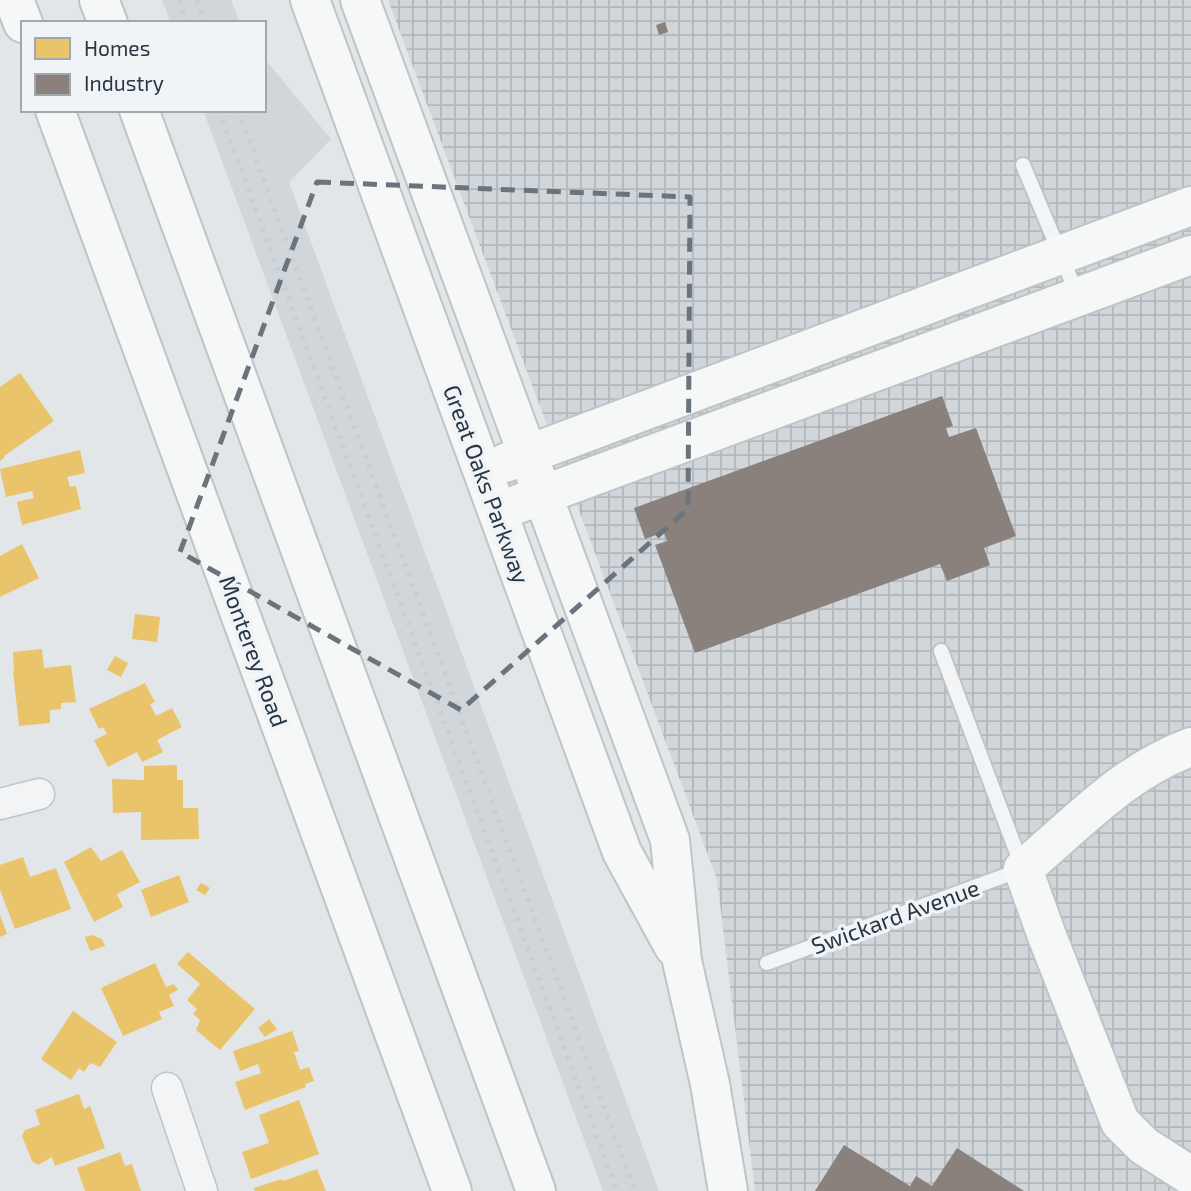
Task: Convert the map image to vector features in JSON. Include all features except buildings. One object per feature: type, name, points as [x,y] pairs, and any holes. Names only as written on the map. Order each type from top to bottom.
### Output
[{"type":"main road","points":[[14,0],[22,21]]},
{"type":"main road","points":[[99,0],[107,21]]},
{"type":"main road","name":"Great Oaks Parkway","points":[[310,0],[622,852],[682,961]]},
{"type":"main road","name":"Great Oaks Parkway","points":[[360,0],[670,840],[682,961],[710,1084],[728,1191]]},
{"type":"main road","name":"Monterey Road","points":[[56,112],[452,1191]]},
{"type":"main road","points":[[140,112],[536,1191]]},
{"type":"main road","points":[[482,472],[1191,206]]},
{"type":"main road","points":[[496,511],[1078,299],[1191,255]]},
{"type":"main road","points":[[1191,747],[1167,756],[1124,781],[1023,869],[1120,1122],[1144,1146],[1191,1176]]},
{"type":"street","points":[[0,804],[39,794]]},
{"type":"street","points":[[167,1088],[202,1191]]},
{"type":"lane","points":[[1023,165],[1078,299]]},
{"type":"lane","points":[[941,651],[1023,869]]},
{"type":"lane","name":"Swickard Avenue","points":[[767,963],[1023,869]]},
{"type":"highlighted area","points":[[317,182],[690,197],[688,509],[461,710],[180,552]]},
{"type":"shaded area","points":[[162,0],[231,0],[239,21],[170,21]]},
{"type":"shaded area","points":[[388,0],[1191,0],[1191,1191],[755,1191],[717,879]]},
{"type":"shaded area","points":[[266,60],[331,139],[289,182],[659,1191],[603,1191],[204,112],[266,112]]},
{"type":"railway","points":[[179,0],[186,21]]},
{"type":"railway","points":[[197,0],[204,21]]},
{"type":"railway","points":[[220,112],[617,1191]]},
{"type":"railway","points":[[239,112],[635,1191]]}]
